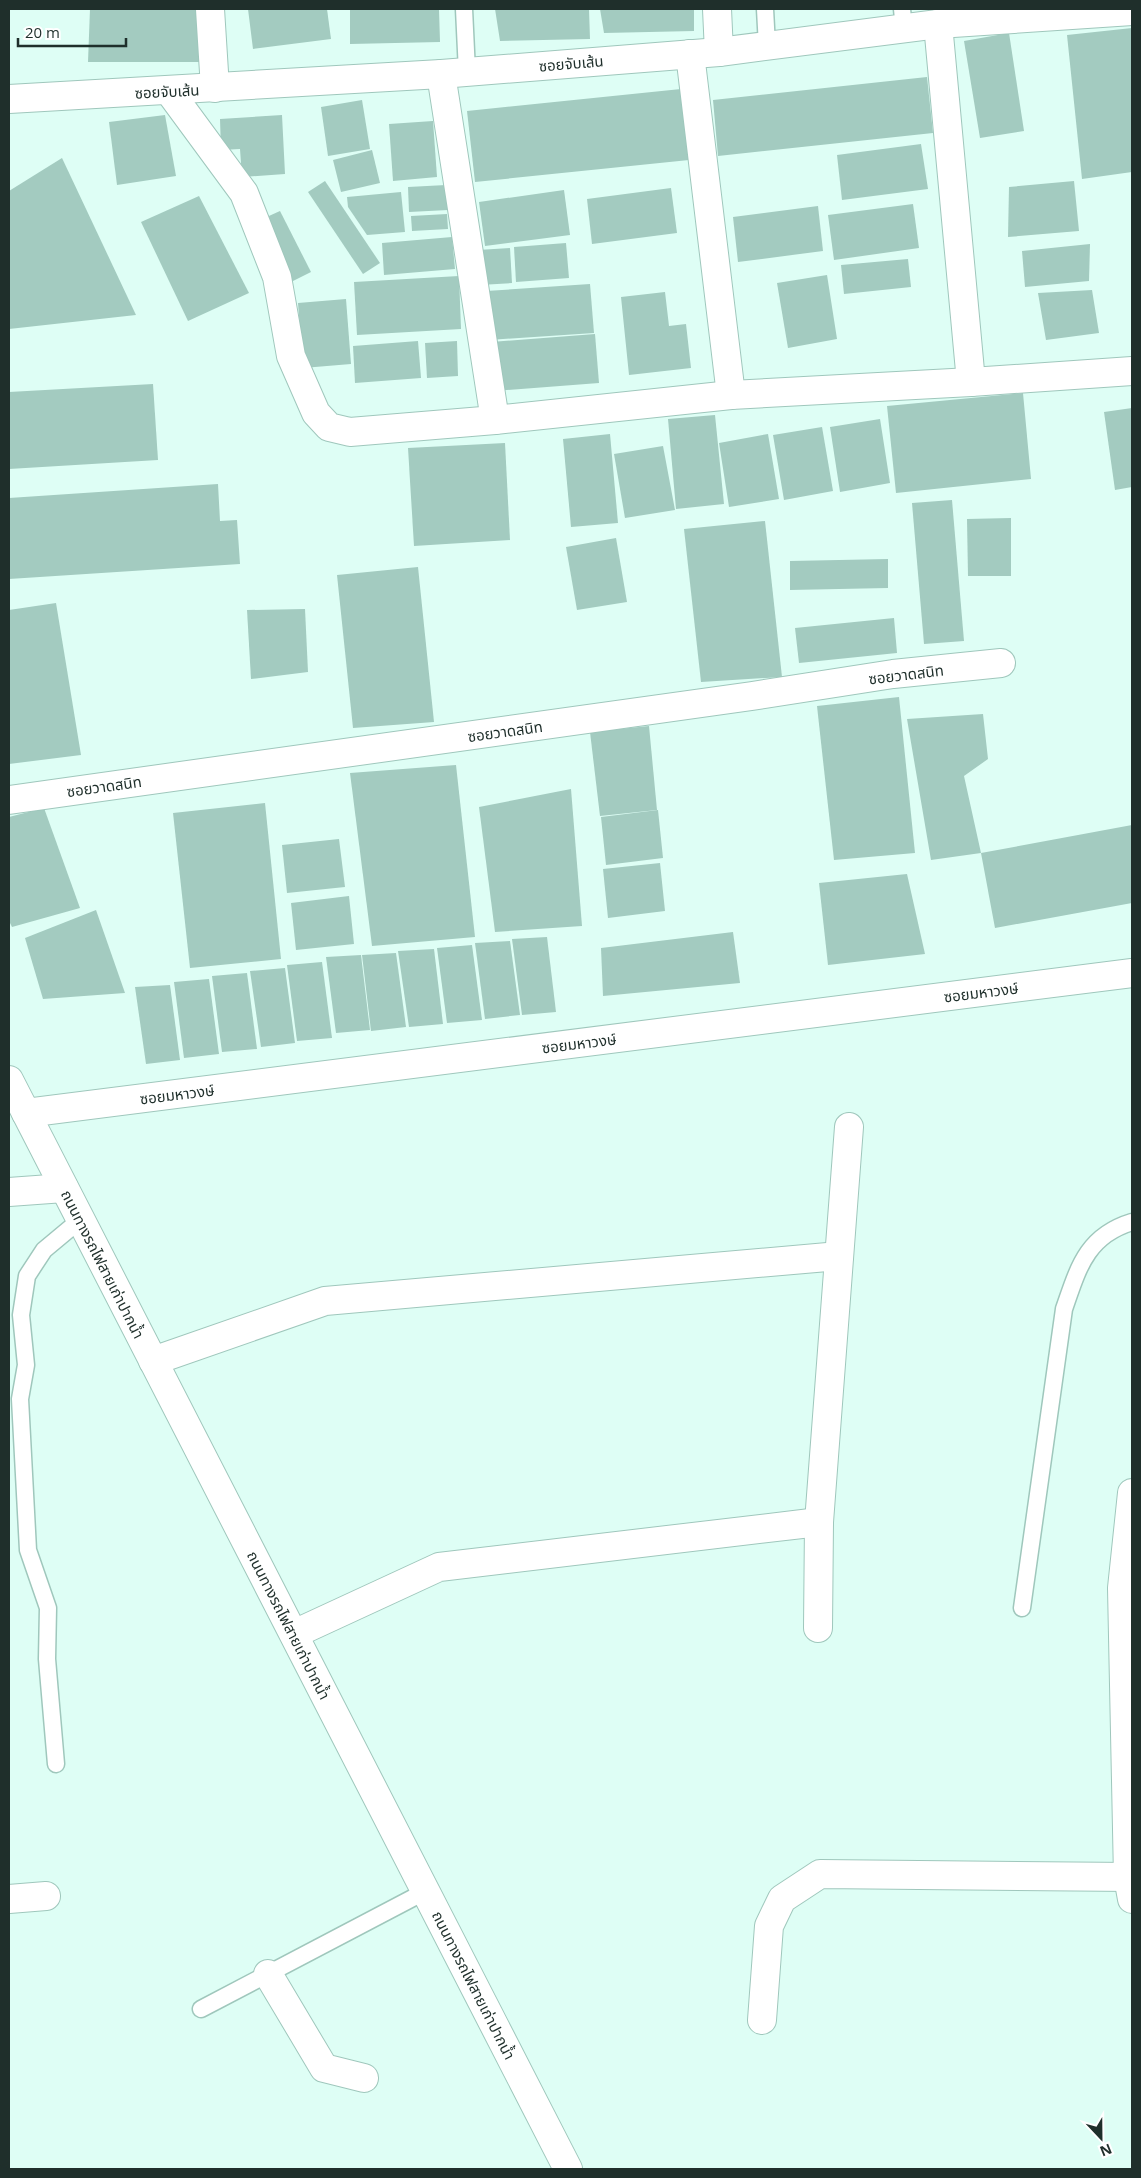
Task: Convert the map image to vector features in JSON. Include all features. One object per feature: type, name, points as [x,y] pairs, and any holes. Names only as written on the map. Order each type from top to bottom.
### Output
[{"type":"street","points":[[210,9],[215,88]]},
{"type":"street","points":[[717,9],[719,52]]},
{"type":"street","name":"ซอยจับเส้น","points":[[9,99],[441,74],[719,52],[766,46],[903,19],[938,24],[1130,11]]},
{"type":"street","points":[[938,24],[972,382]]},
{"type":"street","points":[[690,54],[731,395]]},
{"type":"street","points":[[441,74],[495,420]]},
{"type":"street","points":[[169,91],[244,193],[278,277],[291,356],[316,413],[329,427],[350,432],[495,420],[731,395],[1132,371]]},
{"type":"street","name":"ซอยวาดสนิท","points":[[9,800],[752,696],[894,674],[1001,663]]},
{"type":"street","name":"ซอยมหาวงษ์","points":[[26,1113],[1132,973]]},
{"type":"street","name":"ถนนทางรถไฟสายเก่าปากน้ำ","points":[[9,1080],[568,2169]]},
{"type":"street","points":[[818,1628],[820,1522],[849,1127]]},
{"type":"street","points":[[9,1192],[64,1188]]},
{"type":"street","points":[[153,1361],[325,1300],[839,1256]]},
{"type":"street","points":[[762,2020],[769,1926],[782,1899],[820,1874],[1131,1884],[1127,1588],[1132,1493]]},
{"type":"street","points":[[294,1634],[439,1567],[820,1522]]},
{"type":"street","points":[[9,1899],[46,1896]]},
{"type":"street","points":[[268,1974],[324,2068],[364,2078]]},
{"type":"lane","points":[[464,9],[467,72]]},
{"type":"lane","points":[[765,9],[766,46]]},
{"type":"lane","points":[[56,1764],[47,1659],[48,1608],[28,1550],[20,1399],[26,1365],[21,1315],[27,1276],[44,1250],[80,1220]]},
{"type":"lane","points":[[1022,1608],[1064,1309],[1080,1263],[1101,1238],[1132,1222]]},
{"type":"lane","points":[[201,2009],[426,1891]]},
{"type":"building","points":[[90,9],[200,9],[204,62],[88,62]]},
{"type":"building","points":[[248,9],[327,9],[331,39],[253,49]]},
{"type":"building","points":[[350,9],[439,9],[440,42],[350,44]]},
{"type":"building","points":[[495,9],[589,9],[590,39],[500,41]]},
{"type":"building","points":[[600,9],[694,9],[694,31],[604,33]]},
{"type":"building","points":[[1132,28],[1132,172],[1082,179],[1067,35]]},
{"type":"building","points":[[1009,33],[1024,131],[980,138],[964,41]]},
{"type":"building","points":[[927,77],[933,133],[718,156],[713,100]]},
{"type":"building","points":[[681,89],[689,160],[475,182],[467,111]]},
{"type":"building","points":[[362,100],[370,149],[328,156],[321,107]]},
{"type":"building","points":[[165,115],[176,176],[117,185],[109,122]]},
{"type":"building","points":[[282,115],[285,174],[242,177],[240,149],[221,150],[220,119]]},
{"type":"building","points":[[433,121],[437,177],[393,181],[389,124]]},
{"type":"building","points":[[921,144],[928,189],[842,200],[837,155]]},
{"type":"building","points":[[372,150],[380,183],[341,192],[333,160]]},
{"type":"building","points":[[62,158],[136,315],[9,329],[9,191]]},
{"type":"building","points":[[325,181],[380,263],[363,274],[308,192]]},
{"type":"building","points":[[1074,181],[1079,231],[1008,237],[1009,187]]},
{"type":"building","points":[[446,185],[448,210],[409,212],[408,187]]},
{"type":"building","points":[[671,188],[677,233],[592,244],[587,199]]},
{"type":"building","points":[[564,190],[570,235],[485,246],[479,202]]},
{"type":"building","points":[[401,192],[405,232],[367,235],[348,207],[347,197]]},
{"type":"building","points":[[199,196],[249,293],[188,321],[141,222]]},
{"type":"building","points":[[913,204],[919,248],[834,260],[828,215]]},
{"type":"building","points":[[818,206],[823,251],[738,262],[733,217]]},
{"type":"building","points":[[280,211],[311,272],[291,282],[260,220]]},
{"type":"building","points":[[447,214],[448,229],[412,231],[411,216]]},
{"type":"building","points":[[452,237],[455,269],[384,275],[382,243]]},
{"type":"building","points":[[566,243],[569,278],[516,282],[514,247]]},
{"type":"building","points":[[1090,244],[1089,281],[1025,287],[1022,251]]},
{"type":"building","points":[[510,248],[512,283],[480,285],[478,250]]},
{"type":"building","points":[[908,259],[911,287],[844,294],[841,265]]},
{"type":"building","points":[[827,275],[837,339],[788,348],[777,283]]},
{"type":"building","points":[[459,276],[461,329],[357,335],[354,282]]},
{"type":"building","points":[[590,284],[594,333],[489,340],[486,291]]},
{"type":"building","points":[[1092,290],[1099,333],[1046,340],[1038,293]]},
{"type":"building","points":[[665,292],[669,326],[686,324],[691,368],[629,375],[621,297]]},
{"type":"building","points":[[346,299],[351,364],[303,368],[298,303]]},
{"type":"building","points":[[595,334],[599,383],[494,391],[491,342]]},
{"type":"building","points":[[418,341],[421,378],[355,383],[353,346]]},
{"type":"building","points":[[457,341],[458,376],[427,378],[425,343]]},
{"type":"building","points":[[153,384],[158,460],[9,469],[9,392]]},
{"type":"building","points":[[1023,393],[1031,479],[896,493],[887,406]]},
{"type":"building","points":[[1132,408],[1132,487],[1115,490],[1104,412]]},
{"type":"building","points":[[715,415],[724,504],[676,509],[668,419]]},
{"type":"building","points":[[880,419],[890,483],[840,492],[830,427]]},
{"type":"building","points":[[822,427],[833,491],[784,500],[773,435]]},
{"type":"building","points":[[610,434],[618,523],[571,527],[563,439]]},
{"type":"building","points":[[768,434],[779,499],[729,507],[719,443]]},
{"type":"building","points":[[505,443],[510,540],[414,546],[408,448]]},
{"type":"building","points":[[663,446],[675,510],[625,518],[614,454]]},
{"type":"building","points":[[218,484],[220,521],[237,520],[240,564],[9,579],[9,498]]},
{"type":"building","points":[[952,500],[964,641],[924,644],[912,503]]},
{"type":"building","points":[[1011,518],[1011,576],[968,576],[967,519]]},
{"type":"building","points":[[765,521],[782,677],[701,682],[684,529]]},
{"type":"building","points":[[616,538],[627,602],[577,610],[566,547]]},
{"type":"building","points":[[888,559],[888,588],[790,590],[790,561]]},
{"type":"building","points":[[418,567],[434,722],[353,728],[337,575]]},
{"type":"building","points":[[56,603],[81,755],[9,764],[9,610]]},
{"type":"building","points":[[305,609],[308,672],[251,679],[247,610]]},
{"type":"building","points":[[894,618],[897,653],[799,663],[795,628]]},
{"type":"building","points":[[899,697],[915,853],[834,860],[817,706]]},
{"type":"building","points":[[983,714],[988,759],[964,776],[981,853],[931,860],[907,719]]},
{"type":"building","points":[[649,726],[657,810],[600,816],[590,732]]},
{"type":"building","points":[[456,765],[475,937],[372,946],[350,773]]},
{"type":"building","points":[[571,789],[582,926],[495,932],[479,807]]},
{"type":"building","points":[[265,803],[281,959],[190,968],[173,813]]},
{"type":"building","points":[[44,808],[80,908],[12,927],[9,921],[9,817]]},
{"type":"building","points":[[658,810],[663,858],[606,865],[601,817]]},
{"type":"building","points":[[1132,825],[1132,903],[995,928],[981,853]]},
{"type":"building","points":[[339,839],[345,887],[287,893],[282,845]]},
{"type":"building","points":[[660,863],[665,911],[608,918],[603,869]]},
{"type":"building","points":[[907,874],[925,954],[828,965],[819,883]]},
{"type":"building","points":[[349,896],[354,944],[296,950],[291,903]]},
{"type":"building","points":[[96,910],[125,993],[43,999],[25,938]]},
{"type":"building","points":[[733,932],[740,983],[603,996],[601,948]]},
{"type":"building","points":[[547,937],[556,1012],[522,1015],[512,939]]},
{"type":"building","points":[[510,941],[520,1015],[485,1019],[475,943]]},
{"type":"building","points":[[472,945],[482,1020],[447,1023],[437,948]]},
{"type":"building","points":[[434,949],[443,1024],[409,1027],[398,951]]},
{"type":"building","points":[[396,953],[406,1027],[371,1031],[362,955]]},
{"type":"building","points":[[361,955],[370,1030],[336,1033],[326,957]]},
{"type":"building","points":[[322,962],[332,1038],[297,1041],[287,965]]},
{"type":"building","points":[[285,968],[295,1043],[261,1047],[250,971]]},
{"type":"building","points":[[247,973],[257,1049],[222,1052],[212,976]]},
{"type":"building","points":[[209,979],[219,1054],[184,1058],[174,982]]},
{"type":"building","points":[[170,985],[180,1060],[146,1064],[135,987]]}]
